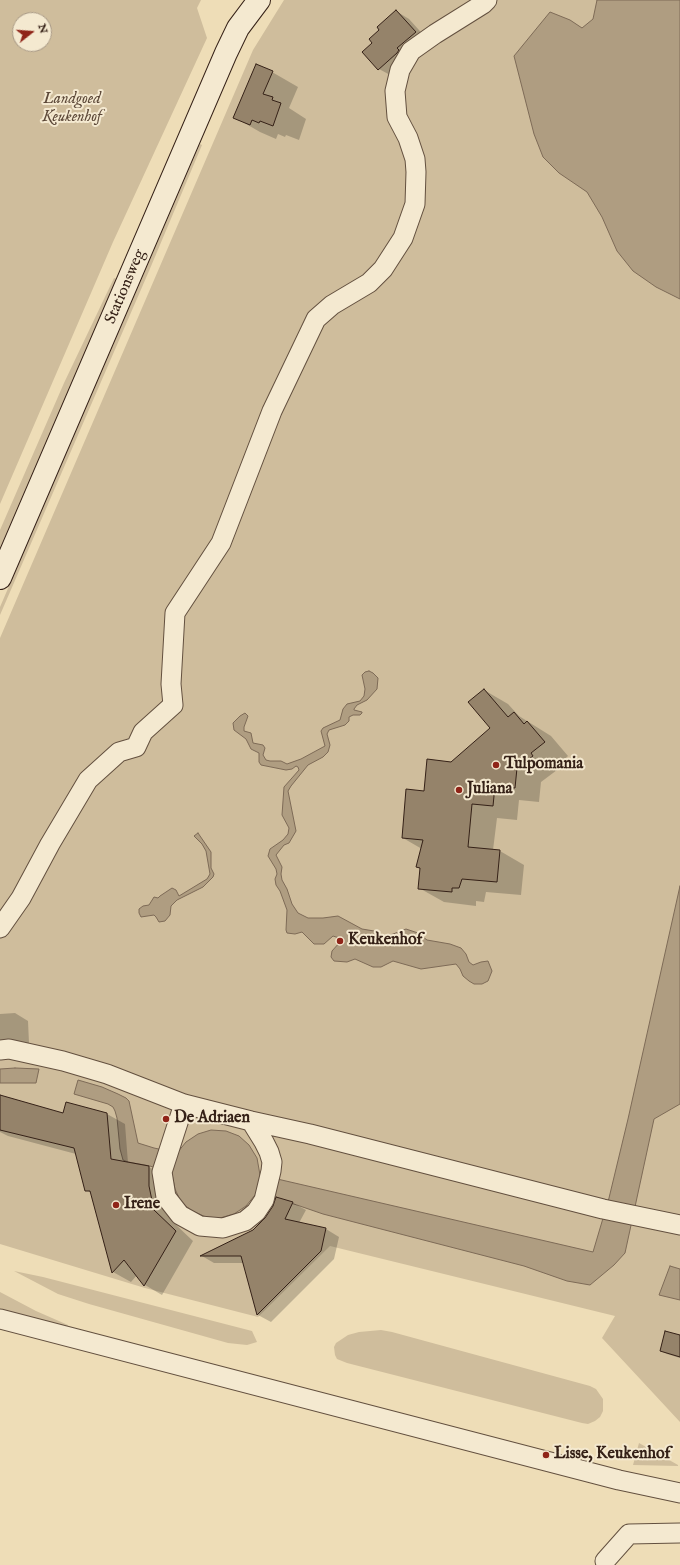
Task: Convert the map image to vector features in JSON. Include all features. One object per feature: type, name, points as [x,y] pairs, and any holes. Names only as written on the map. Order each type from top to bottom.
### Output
[{"type":"main road","name":"Stationsweg","points":[[0,578],[226,53],[238,28],[259,0]]},
{"type":"street","points":[[0,928],[21,898],[50,844],[88,780],[119,752],[136,747],[143,732],[173,705],[171,684],[175,613],[221,543],[272,412],[316,320],[332,305],[368,283],[383,269],[403,238],[415,204],[416,172],[415,159],[408,138],[397,116],[395,91],[400,70],[411,51],[486,0]]},
{"type":"street","points":[[0,1050],[9,1050],[64,1061],[108,1074],[184,1104],[310,1134],[603,1208],[680,1225]]},
{"type":"street","points":[[184,1104],[162,1172],[166,1197],[180,1215],[200,1226],[223,1228],[245,1221],[256,1212],[264,1200],[272,1162],[269,1152],[251,1121]]},
{"type":"street","points":[[0,1319],[619,1480],[680,1493]]},
{"type":"street","points":[[605,1561],[629,1534],[680,1533]]},
{"type":"green space","name":"Landgoed Keukenhof","points":[[0,0],[201,0],[197,8],[207,38],[113,242],[0,504]]},
{"type":"green space","name":"Keukenhof","points":[[284,0],[680,0],[680,1422],[602,1338],[615,1316],[330,1246],[258,1317],[145,1288],[0,1244],[0,638],[253,50]]},
{"type":"green space","points":[[200,144],[202,145],[149,271],[0,615],[0,607]]},
{"type":"green space","points":[[114,278],[118,279],[0,550],[0,530],[64,383]]},
{"type":"green space","points":[[14,1271],[43,1277],[252,1331],[257,1342],[247,1345],[228,1343],[89,1304],[58,1294]]},
{"type":"green space","points":[[0,1292],[36,1311],[68,1325],[67,1327],[0,1310]]},
{"type":"green space","points":[[381,1330],[590,1386],[596,1389],[603,1399],[603,1411],[600,1417],[595,1421],[588,1424],[582,1423],[347,1363],[337,1359],[334,1347],[336,1343],[348,1335],[359,1332]]},
{"type":"green space","points":[[639,1443],[678,1465],[678,1466],[633,1465]]},
{"type":"shaded area","points":[[597,0],[680,0],[680,299],[656,287],[633,271],[617,251],[602,217],[587,192],[559,173],[543,157],[534,134],[514,56],[550,12],[570,20],[582,28],[593,19]]},
{"type":"shaded area","points":[[369,671],[378,678],[377,689],[367,700],[357,705],[354,709],[362,713],[360,715],[353,715],[349,717],[349,721],[345,725],[329,730],[327,734],[330,745],[328,752],[323,757],[308,765],[288,791],[296,831],[289,843],[284,845],[276,855],[282,867],[282,880],[292,904],[298,913],[308,918],[338,916],[362,929],[374,931],[383,938],[406,929],[418,933],[427,940],[450,944],[461,948],[466,954],[469,962],[473,965],[488,961],[492,971],[488,981],[482,984],[474,984],[469,981],[463,976],[456,964],[421,969],[393,961],[381,967],[373,967],[355,959],[347,962],[334,961],[331,957],[332,951],[340,942],[339,938],[333,936],[324,944],[314,944],[302,932],[295,934],[287,933],[287,910],[280,891],[276,885],[276,869],[268,856],[270,849],[283,840],[288,834],[289,828],[282,815],[284,787],[299,770],[296,766],[292,769],[286,770],[261,765],[259,762],[259,753],[251,749],[246,739],[234,730],[233,723],[245,713],[248,716],[244,731],[251,733],[253,743],[263,745],[265,748],[263,755],[266,760],[281,761],[287,764],[301,759],[325,746],[321,731],[323,728],[340,720],[343,709],[347,704],[360,701],[364,696],[365,689],[362,675]]},
{"type":"shaded area","points":[[198,833],[211,852],[211,868],[214,874],[213,877],[203,887],[177,900],[171,906],[170,915],[165,921],[159,922],[154,915],[141,917],[139,909],[143,906],[149,905],[154,897],[158,898],[172,888],[176,890],[179,896],[207,879],[210,874],[206,851],[202,844],[194,836]]},
{"type":"shaded area","points":[[680,886],[680,1104],[654,1119],[625,1253],[614,1265],[590,1285],[567,1281],[524,1266],[323,1214],[294,1204],[255,1195],[246,1206],[234,1214],[220,1218],[206,1217],[192,1211],[181,1202],[175,1189],[172,1174],[150,1166],[123,1160],[120,1149],[117,1118],[113,1107],[108,1104],[74,1094],[78,1080],[102,1087],[126,1098],[129,1101],[138,1143],[154,1148],[177,1153],[186,1142],[198,1134],[211,1130],[226,1131],[239,1136],[249,1145],[257,1158],[260,1175],[593,1252],[609,1198],[628,1119]]},
{"type":"shaded area","points":[[0,1069],[39,1069],[36,1083],[0,1083]]},
{"type":"shaded area","points":[[670,1266],[680,1269],[680,1300],[659,1295]]},
{"type":"building","points":[[396,10],[416,32],[397,48],[399,50],[397,53],[378,70],[362,52],[372,43],[369,39],[379,30],[377,27]]},
{"type":"building","points":[[256,64],[273,71],[263,94],[273,97],[272,100],[281,103],[273,126],[260,121],[259,123],[252,120],[250,125],[233,118]]},
{"type":"building","name":"Juliana","points":[[484,689],[508,717],[514,712],[524,724],[527,721],[545,742],[531,753],[533,756],[517,768],[515,788],[495,786],[493,806],[472,804],[468,847],[500,850],[497,882],[462,879],[459,888],[452,888],[452,892],[418,889],[420,868],[416,867],[423,840],[402,838],[406,789],[424,791],[427,759],[451,762],[490,728],[468,702]]},
{"type":"building","name":"Irene","points":[[0,1095],[63,1113],[66,1102],[107,1113],[111,1159],[149,1166],[149,1186],[154,1210],[176,1231],[144,1286],[124,1260],[112,1273],[90,1191],[85,1191],[74,1148],[0,1130]]},
{"type":"building","points":[[276,1197],[293,1202],[285,1219],[326,1228],[321,1251],[257,1315],[241,1256],[200,1256],[253,1230],[265,1218],[273,1206]]},
{"type":"building","points":[[665,1331],[680,1335],[680,1357],[660,1351]]},
{"type":"place","name":"Tulpomania","points":[[496,765]]},
{"type":"place","name":"Juliana","points":[[459,790]]},
{"type":"place","name":"Keukenhof","points":[[340,941]]},
{"type":"place","name":"De Adriaen","points":[[166,1119]]},
{"type":"place","name":"Irene","points":[[116,1205]]},
{"type":"place","name":"Lisse, Keukenhof","points":[[546,1455]]}]
